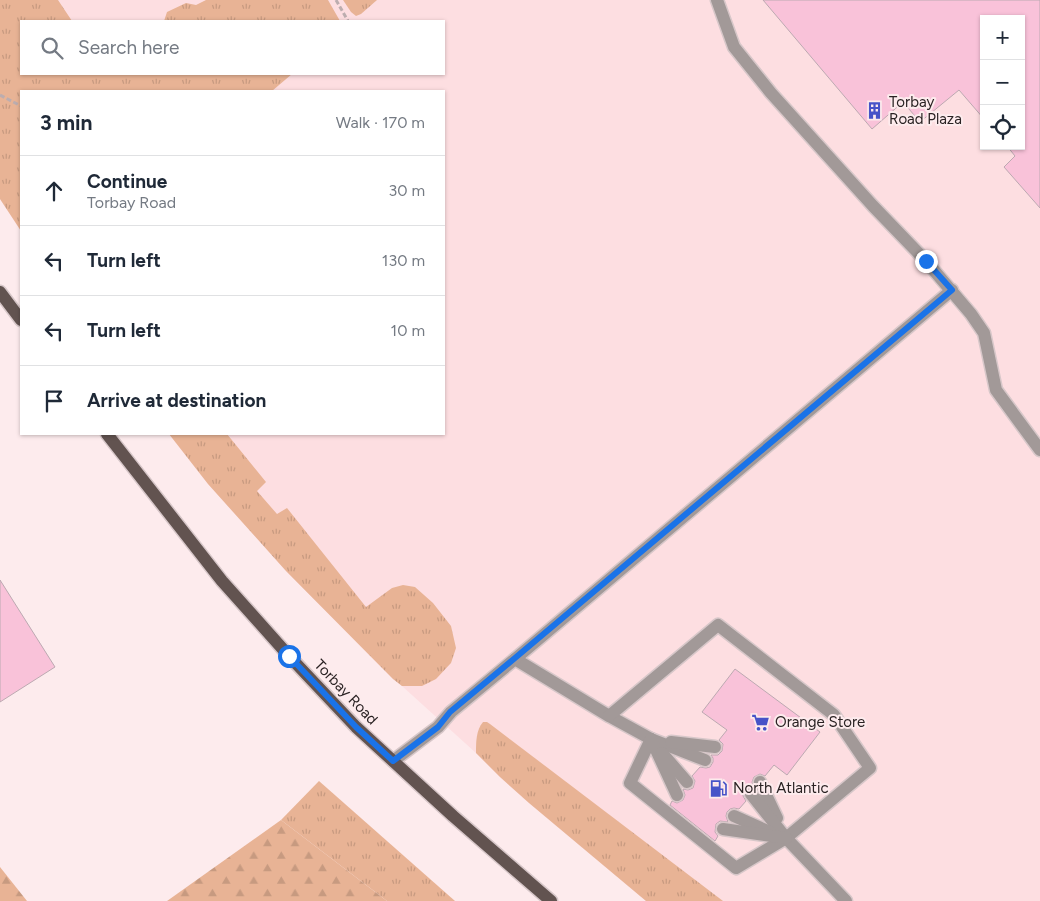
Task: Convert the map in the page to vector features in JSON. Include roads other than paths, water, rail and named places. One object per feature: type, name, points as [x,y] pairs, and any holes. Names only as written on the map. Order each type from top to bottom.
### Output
[{"type":"main road","points":[[0,292],[20,319]]},
{"type":"main road","name":"Torbay Road","points":[[108,435],[222,581],[356,727],[453,816],[551,901]]},
{"type":"lane","points":[[717,0],[734,47],[740,55],[771,93],[952,290],[984,333],[996,390],[1040,450]]},
{"type":"lane","points":[[393,761],[438,727],[450,712],[952,290]]},
{"type":"lane","points":[[610,716],[718,625],[834,715],[870,768],[786,838],[736,868],[630,783],[651,739]]},
{"type":"lane","points":[[515,658],[651,739],[705,760]]},
{"type":"lane","points":[[651,739],[714,747]]},
{"type":"lane","points":[[651,739],[687,782]]},
{"type":"lane","points":[[651,739],[677,795]]},
{"type":"lane","points":[[760,782],[786,838]]},
{"type":"lane","points":[[751,794],[786,838],[846,901]]},
{"type":"lane","points":[[734,816],[786,838]]},
{"type":"lane","points":[[724,829],[786,838]]},
{"type":"place","name":"Torbay Road Plaza","points":[[875,111]]},
{"type":"place","name":"Orange Store","points":[[761,722]]},
{"type":"place","name":"North Atlantic","points":[[719,788]]}]
